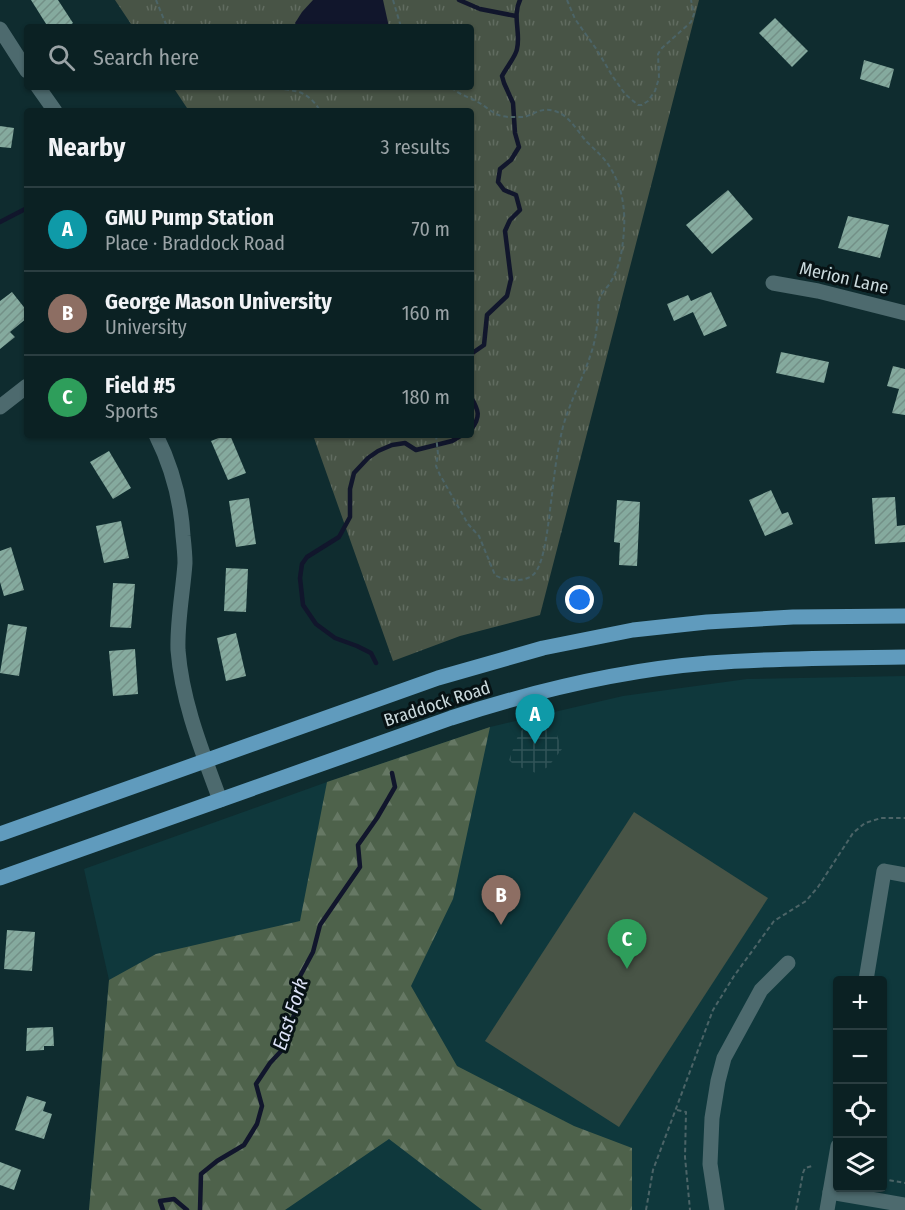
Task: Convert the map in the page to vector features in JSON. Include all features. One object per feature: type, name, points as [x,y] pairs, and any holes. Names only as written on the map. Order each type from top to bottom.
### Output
[{"type":"main road","name":"Braddock Road","points":[[0,834],[438,678],[543,648],[633,630],[707,622],[793,617],[905,616]]},
{"type":"main road","name":"Braddock Road","points":[[0,878],[451,718],[487,706],[593,680],[708,663],[905,657]]},
{"type":"street","points":[[0,29],[5,49],[24,68]]},
{"type":"street","points":[[40,90],[53,108]]},
{"type":"street","name":"Merion Lane","points":[[774,283],[818,291],[905,313]]},
{"type":"street","points":[[0,406],[24,388]]},
{"type":"street","points":[[157,438],[168,462],[182,516],[185,560],[178,625],[180,668],[190,716],[220,800]]},
{"type":"street","points":[[867,976],[884,871],[905,875]]},
{"type":"street","points":[[717,1210],[710,1164],[712,1118],[724,1058],[761,990],[788,963]]},
{"type":"street","points":[[827,1210],[833,1172]]},
{"type":"street","points":[[830,1192],[905,1205]]},
{"type":"path","points":[[156,0],[166,24]]},
{"type":"path","points":[[393,0],[400,24]]},
{"type":"path","points":[[567,0],[575,19],[625,94],[638,105],[642,105],[655,91],[658,78],[658,54],[691,22],[694,14],[691,0]]},
{"type":"path","points":[[282,90],[299,93],[312,99],[318,108]]},
{"type":"path","points":[[436,438],[438,454],[436,466],[468,524],[479,536],[495,575],[501,579],[513,580],[533,576],[541,559],[548,532],[555,465],[563,424],[593,347],[597,330],[598,303],[617,270],[624,229],[622,197],[612,170],[566,117],[548,110],[507,118],[495,114],[477,101],[455,90]]},
{"type":"path","points":[[677,1110],[686,1112],[685,1157],[690,1210]]},
{"type":"path","points":[[796,1210],[803,1173],[805,1168],[812,1166]]},
{"type":"path","points":[[887,1180],[905,1183]]},
{"type":"shaded area","points":[[313,0],[383,0],[388,24],[296,24],[302,12]]},
{"type":"shaded area","points":[[905,676],[905,1210],[89,1210],[109,980],[84,869],[327,782],[490,727],[623,696],[747,679]]},
{"type":"shaded area","points":[[524,728],[543,728],[557,735],[562,749],[548,767],[536,773],[514,765],[509,760],[519,733]]},
{"type":"green space","points":[[115,0],[699,0],[540,615],[460,636],[393,661],[314,438],[474,438],[474,108],[187,108],[175,90],[474,90],[474,24],[131,24]]},
{"type":"green space","points":[[490,727],[453,899],[411,986],[457,1066],[574,1126],[632,1148],[632,1210],[482,1210],[389,1139],[285,1210],[89,1210],[109,980],[156,954],[300,921],[327,782]]},
{"type":"green space","points":[[634,812],[768,898],[619,1127],[485,1041]]},
{"type":"building","points":[[31,0],[58,0],[73,23],[46,24]]},
{"type":"building","points":[[775,18],[808,51],[792,67],[759,33]]},
{"type":"building","points":[[864,60],[894,69],[889,88],[860,79]]},
{"type":"building","points":[[0,126],[14,128],[11,148],[0,147]]},
{"type":"building","points":[[728,190],[753,219],[712,254],[686,225]]},
{"type":"building","points":[[848,216],[889,225],[880,258],[838,248]]},
{"type":"building","points":[[12,292],[24,307],[24,320],[10,332],[15,337],[0,349],[0,301]]},
{"type":"building","points":[[711,292],[727,326],[704,336],[693,312],[674,321],[667,304],[688,295],[691,301]]},
{"type":"building","points":[[781,352],[829,362],[824,383],[776,373]]},
{"type":"building","points":[[893,366],[905,369],[905,415],[892,413],[899,389],[887,386]]},
{"type":"building","points":[[218,438],[231,438],[246,473],[228,480],[211,441]]},
{"type":"building","points":[[109,451],[131,488],[113,499],[90,462]]},
{"type":"building","points":[[771,490],[782,514],[788,512],[793,524],[765,536],[749,500]]},
{"type":"building","points":[[895,497],[897,526],[905,525],[905,542],[875,544],[872,498]]},
{"type":"building","points":[[249,498],[256,544],[236,547],[229,501]]},
{"type":"building","points":[[617,500],[640,502],[637,566],[619,565],[620,543],[614,542]]},
{"type":"building","points":[[121,521],[129,558],[104,563],[96,526]]},
{"type":"building","points":[[11,547],[24,590],[4,596],[0,582],[0,551]]},
{"type":"building","points":[[226,568],[248,569],[246,612],[224,611]]},
{"type":"building","points":[[113,583],[135,584],[131,628],[110,627]]},
{"type":"building","points":[[8,624],[27,627],[19,676],[0,673]]},
{"type":"building","points":[[236,633],[246,676],[226,681],[217,638]]},
{"type":"building","points":[[135,649],[138,694],[113,696],[109,651]]},
{"type":"building","points":[[7,930],[35,932],[32,971],[4,969]]},
{"type":"building","points":[[53,1027],[54,1046],[44,1046],[44,1050],[26,1051],[27,1028]]},
{"type":"building","points":[[27,1096],[46,1102],[43,1111],[52,1114],[44,1139],[15,1130]]},
{"type":"building","points":[[0,1162],[21,1170],[14,1190],[0,1185]]},
{"type":"waterway","points":[[459,0],[480,9],[516,16]]},
{"type":"waterway","name":"East Fork","points":[[474,352],[484,345],[487,315],[507,296],[511,279],[505,231],[510,220],[520,210],[516,195],[504,190],[498,182],[500,169],[511,160],[519,147],[515,133],[513,103],[502,76],[517,49],[517,12],[520,0]]},
{"type":"waterway","points":[[0,222],[24,210]]},
{"type":"waterway","name":"East Fork","points":[[474,402],[478,414],[474,425]]},
{"type":"waterway","name":"East Fork","points":[[376,663],[371,653],[335,638],[316,624],[303,605],[300,578],[302,564],[307,557],[339,537],[350,517],[350,489],[354,473],[368,458],[392,445],[405,443],[416,450],[457,438]]},
{"type":"waterway","name":"East Fork","points":[[200,1210],[201,1174],[217,1161],[244,1145],[257,1124],[262,1106],[256,1084],[283,1049],[294,1015],[299,978],[313,952],[320,925],[360,867],[358,845],[395,787],[392,773]]},
{"type":"waterway","name":"East Fork","points":[[163,1210],[160,1201],[174,1199],[187,1210]]},
{"type":"place","name":"GMU Pump Station","points":[[535,744]]},
{"type":"place","name":"George Mason University","points":[[501,925]]},
{"type":"place","name":"Field #5","points":[[627,969]]}]
